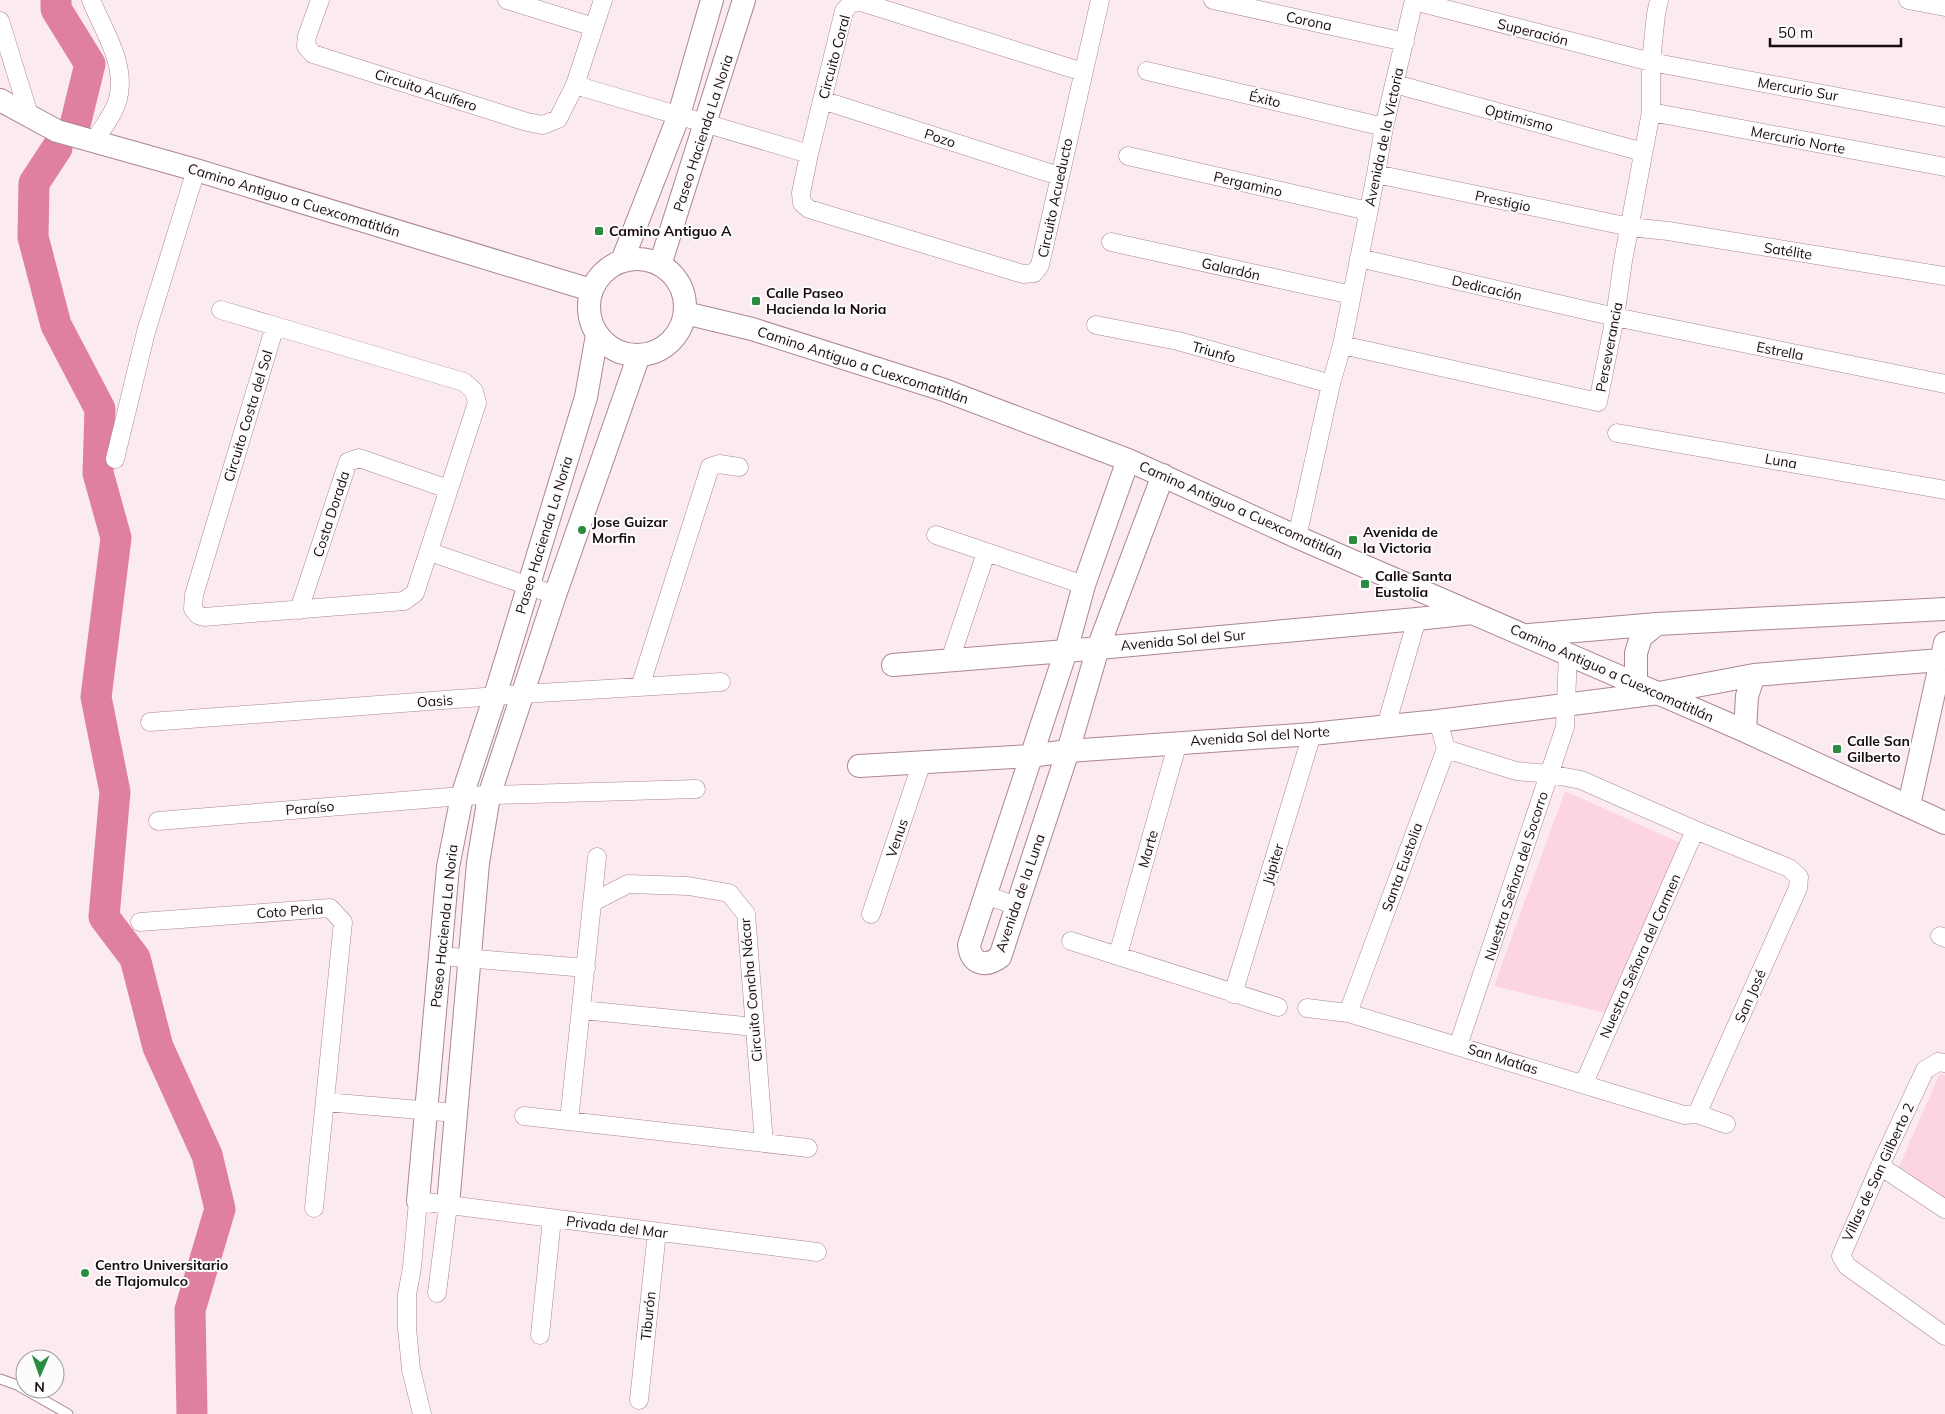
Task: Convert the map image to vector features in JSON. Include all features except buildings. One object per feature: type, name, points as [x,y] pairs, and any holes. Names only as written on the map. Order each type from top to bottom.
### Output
[{"type":"street","points":[[91,0],[113,49],[120,75],[118,99],[93,142]]},
{"type":"street","name":"Circuito Acuífero","points":[[320,0],[307,36],[306,46],[313,54],[527,122],[543,125],[558,119],[576,85],[603,0]]},
{"type":"street","points":[[507,0],[594,27]]},
{"type":"street","name":"Paseo Hacienda La Noria","points":[[622,261],[678,115],[712,0]]},
{"type":"street","name":"Paseo Hacienda La Noria","points":[[660,265],[744,0]]},
{"type":"street","name":"Circuito Acueducto","points":[[802,203],[809,209],[1023,274],[1034,273],[1040,265],[1100,0]]},
{"type":"street","name":"Corona","points":[[1213,0],[1405,42]]},
{"type":"street","name":"Avenida de la Victoria","points":[[1298,537],[1331,384],[1342,346],[1384,127],[1414,0]]},
{"type":"street","name":"Superación","points":[[1414,0],[1651,62]]},
{"type":"street","name":"Perseverancia","points":[[1342,346],[1598,402],[1651,112],[1651,62],[1659,0]]},
{"type":"street","points":[[1908,0],[1945,7]]},
{"type":"street","name":"Circuito Coral","points":[[802,203],[801,193],[808,154],[844,11],[851,3],[861,2],[1083,72]]},
{"type":"street","points":[[0,21],[30,118]]},
{"type":"street","name":"Mercurio Sur","points":[[1651,62],[1945,116]]},
{"type":"street","name":"Éxito","points":[[1147,71],[1384,127]]},
{"type":"street","name":"Optimismo","points":[[1395,84],[1644,152]]},
{"type":"street","points":[[576,85],[808,154]]},
{"type":"street","name":"Camino Antiguo a Cuexcomatitlán","points":[[1,99],[30,118],[57,132],[196,170],[591,290]]},
{"type":"street","name":"Pozo","points":[[822,100],[1059,176]]},
{"type":"street","name":"Mercurio Norte","points":[[1651,112],[1945,167]]},
{"type":"street","name":"Pergamino","points":[[1128,156],[1368,211]]},
{"type":"street","points":[[115,459],[146,332],[196,170]]},
{"type":"street","name":"Prestigio","points":[[1376,174],[1630,227]]},
{"type":"street","name":"Satélite","points":[[1630,227],[1945,276]]},
{"type":"street","name":"Galardón","points":[[1111,242],[1352,295]]},
{"type":"street","name":"Dedicación","points":[[1359,258],[1615,317]]},
{"type":"street","points":[[648,260],[660,265],[675,277],[684,294],[685,313],[680,329],[670,342],[655,352],[639,355],[623,353],[609,346],[598,335],[592,325],[589,313],[588,302],[591,290],[598,278],[609,267],[622,261],[648,260]]},
{"type":"street","points":[[221,310],[275,326]]},
{"type":"street","name":"Camino Antiguo a Cuexcomatitlán","points":[[685,313],[752,329],[944,390],[1128,460],[1298,537],[1528,635],[1745,731],[1945,823]]},
{"type":"street","name":"Estrella","points":[[1615,317],[1945,384]]},
{"type":"street","name":"Triunfo","points":[[1096,325],[1178,342],[1331,384]]},
{"type":"street","name":"Circuito Costa del Sol","points":[[275,326],[464,382],[474,391],[477,403],[448,489],[430,552],[415,593],[404,601],[204,616],[198,615],[193,609],[192,603],[275,326]]},
{"type":"street","name":"Paseo Hacienda La Noria","points":[[422,1414],[411,1369],[407,1328],[407,1295],[412,1267],[448,867],[462,796],[495,696],[586,397],[598,335]]},
{"type":"street","name":"Paseo Hacienda La Noria","points":[[436,1293],[448,1205],[478,864],[489,796],[639,355]]},
{"type":"street","name":"Luna","points":[[1617,433],[1945,490]]},
{"type":"street","name":"Costa Dorada","points":[[299,610],[348,462],[359,458],[448,489]]},
{"type":"street","name":"Avenida de la Luna","points":[[1128,460],[1084,585],[1066,651],[969,945],[970,955],[976,961],[992,963],[1000,957],[1068,751],[1098,648],[1163,475]]},
{"type":"street","points":[[640,687],[710,466],[719,464],[738,467]]},
{"type":"street","points":[[936,535],[1084,585]]},
{"type":"street","points":[[430,552],[556,595]]},
{"type":"street","points":[[950,660],[986,553]]},
{"type":"street","points":[[1528,635],[1657,624],[1945,609]]},
{"type":"street","name":"Avenida Sol del Sur","points":[[894,664],[1066,651],[1417,619],[1473,612]]},
{"type":"street","points":[[1386,726],[1417,619]]},
{"type":"street","points":[[1636,683],[1636,653],[1641,637],[1657,624]]},
{"type":"street","points":[[1915,808],[1942,651]]},
{"type":"street","name":"Avenida Sol del Norte","points":[[860,766],[1030,756],[1178,742],[1312,734],[1438,721],[1659,693],[1754,675],[1942,651]]},
{"type":"street","name":"Nuestra Señora del Socorro","points":[[1458,1046],[1565,727],[1568,654]]},
{"type":"street","points":[[1745,731],[1747,696],[1754,675]]},
{"type":"street","name":"Oasis","points":[[150,722],[523,694],[721,682]]},
{"type":"street","points":[[1438,721],[1446,749],[1516,771],[1549,774],[1581,780],[1695,830]]},
{"type":"street","name":"Júpiter","points":[[1234,994],[1312,734]]},
{"type":"street","name":"Marte","points":[[1118,955],[1178,742]]},
{"type":"street","name":"Santa Eustolia","points":[[1348,1013],[1446,749]]},
{"type":"street","name":"Venus","points":[[871,914],[922,762]]},
{"type":"street","points":[[489,796],[696,789]]},
{"type":"street","name":"Paraíso","points":[[158,821],[462,796],[489,796]]},
{"type":"street","name":"San José","points":[[1695,830],[1788,868],[1799,877],[1798,888],[1697,1114]]},
{"type":"street","name":"Nuestra Señora del Carmen","points":[[1584,1083],[1695,830]]},
{"type":"street","points":[[569,1121],[597,857]]},
{"type":"street","name":"Circuito Concha Nácar","points":[[593,902],[628,884],[688,886],[729,893],[746,914],[764,1143]]},
{"type":"street","points":[[985,895],[1017,906]]},
{"type":"street","name":"Coto Perla","points":[[140,922],[330,908],[343,922],[314,1208]]},
{"type":"street","points":[[1071,941],[1278,1007]]},
{"type":"street","points":[[440,956],[586,968]]},
{"type":"street","name":"San Matías","points":[[1307,1008],[1348,1013],[1584,1083],[1684,1115],[1697,1114],[1726,1124]]},
{"type":"street","points":[[582,1010],[755,1027]]},
{"type":"street","name":"Villas de San Gilberto 2","points":[[1945,1063],[1938,1062],[1926,1070],[1880,1166],[1841,1256],[1847,1266],[1945,1336]]},
{"type":"street","points":[[325,1102],[456,1113]]},
{"type":"street","points":[[524,1116],[808,1148]]},
{"type":"street","points":[[1880,1166],[1945,1209]]},
{"type":"street","name":"Privada del Mar","points":[[418,1201],[817,1252]]},
{"type":"street","points":[[540,1335],[552,1218]]},
{"type":"street","name":"Tiburón","points":[[639,1400],[657,1232]]},
{"type":"lane","points":[[0,1379],[17,1385],[68,1414]]},
{"type":"shaded area","points":[[1565,791],[1687,846],[1606,1013],[1494,986]]},
{"type":"shaded area","points":[[1940,1073],[1945,1076],[1945,1198],[1899,1167]]},
{"type":"waterway","points":[[56,0],[56,9],[90,64],[76,121]]},
{"type":"waterway","points":[[57,148],[34,183],[33,237],[56,325],[100,409],[98,473],[116,538],[96,697],[115,792],[104,917],[135,958],[158,1047],[207,1155],[220,1209],[190,1310],[192,1414]]},
{"type":"place","name":"Camino Antiguo A","points":[[599,231]]},
{"type":"place","name":"Calle Paseo Hacienda la Noria","points":[[756,301]]},
{"type":"place","name":"Jose Guizar Morfin","points":[[582,530]]},
{"type":"place","name":"Avenida de la Victoria","points":[[1353,540]]},
{"type":"place","name":"Calle Santa Eustolia","points":[[1365,584]]},
{"type":"place","name":"Calle San Gilberto","points":[[1837,749]]},
{"type":"place","name":"Centro Universitario de Tlajomulco","points":[[85,1273]]}]
